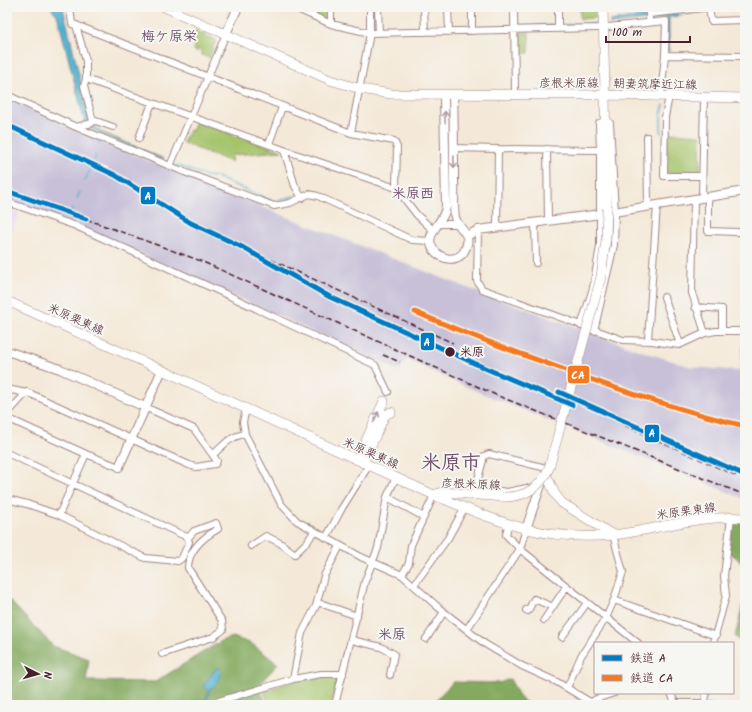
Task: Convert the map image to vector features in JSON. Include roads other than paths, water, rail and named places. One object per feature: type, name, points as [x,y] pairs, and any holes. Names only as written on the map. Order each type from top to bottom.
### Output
[{"type":"main road","name":"彦根米原線","points":[[164,7],[330,80],[360,89],[391,94],[605,95],[607,211],[602,277],[545,474],[539,484],[530,492],[518,496],[504,497],[442,492],[434,495]]},
{"type":"main road","name":"朝妻筑摩近江線","points":[[603,7],[605,95],[745,98]]},
{"type":"main road","name":"米原栗東線","points":[[7,301],[162,370],[434,495],[508,525],[526,530],[574,536],[613,535],[731,517],[745,518]]},
{"type":"main road","points":[[363,463],[386,397]]},
{"type":"main road","points":[[363,463],[386,415],[391,412]]},
{"type":"main road","points":[[545,474],[558,498],[567,507],[613,535]]},
{"type":"street","points":[[70,7],[72,24],[351,133],[394,141],[397,147],[396,188]]},
{"type":"street","points":[[170,166],[207,76],[238,7]]},
{"type":"street","points":[[293,7],[332,24],[370,34],[379,30],[558,26],[603,28],[649,18],[710,9],[711,21],[745,20]]},
{"type":"street","points":[[331,7],[332,24]]},
{"type":"street","points":[[351,133],[370,34],[370,7]]},
{"type":"street","points":[[378,7],[379,30]]},
{"type":"street","points":[[424,7],[425,30]]},
{"type":"street","points":[[448,7],[449,29]]},
{"type":"street","points":[[472,7],[472,28]]},
{"type":"street","points":[[514,7],[515,95]]},
{"type":"street","points":[[558,7],[558,26]]},
{"type":"street","points":[[649,7],[649,18]]},
{"type":"street","points":[[649,18],[666,21],[664,176],[702,176]]},
{"type":"street","points":[[76,25],[86,61],[86,79],[84,86],[92,121]]},
{"type":"street","points":[[665,55],[745,56]]},
{"type":"street","points":[[86,79],[284,150],[396,188],[417,215],[433,230]]},
{"type":"street","points":[[7,95],[76,127],[170,166],[274,206],[302,198],[309,194],[318,196],[412,240],[430,241]]},
{"type":"street","points":[[449,95],[454,148],[455,218],[466,236],[467,245],[459,257],[454,259],[440,257],[433,250],[430,241],[433,230],[440,224],[445,215],[446,208],[449,95]]},
{"type":"street","points":[[704,97],[702,198],[692,293],[705,334]]},
{"type":"street","points":[[139,138],[152,103]]},
{"type":"street","points":[[269,144],[282,107]]},
{"type":"street","points":[[76,127],[92,121],[114,127]]},
{"type":"street","points":[[594,331],[614,245],[607,211],[600,150],[600,123],[606,121]]},
{"type":"street","points":[[647,137],[648,206]]},
{"type":"street","points":[[454,148],[600,150]]},
{"type":"street","points":[[497,228],[498,148]]},
{"type":"street","points":[[547,149],[548,221]]},
{"type":"street","points":[[284,150],[295,186],[302,198]]},
{"type":"street","points":[[466,236],[478,230],[657,205],[745,190]]},
{"type":"street","points":[[702,198],[708,231],[738,232]]},
{"type":"street","points":[[7,202],[82,229],[232,297],[375,365],[386,397]]},
{"type":"street","points":[[648,340],[657,205]]},
{"type":"street","points":[[581,326],[597,266],[607,211]]},
{"type":"street","points":[[535,223],[536,263]]},
{"type":"street","points":[[440,224],[458,224]]},
{"type":"street","points":[[478,230],[477,281],[482,289],[594,331],[623,340],[648,340],[680,344],[705,334],[722,331],[745,331]]},
{"type":"street","points":[[664,297],[680,344]]},
{"type":"street","points":[[696,307],[722,309],[722,331]]},
{"type":"street","points":[[7,351],[67,371],[194,429],[217,461],[215,464],[193,466],[27,392],[7,389]]},
{"type":"street","points":[[7,418],[86,454],[119,467],[147,408],[162,370]]},
{"type":"street","points":[[7,414],[27,392]]},
{"type":"street","points":[[246,409],[243,422],[245,434],[281,504],[297,521],[340,546],[402,575],[444,612],[485,644],[567,688],[593,704],[596,699],[611,694]]},
{"type":"street","points":[[213,455],[230,440],[238,435],[245,434]]},
{"type":"street","points":[[467,629],[520,549],[556,438]]},
{"type":"street","points":[[7,453],[74,483],[188,538]]},
{"type":"street","points":[[59,515],[86,454]]},
{"type":"street","points":[[486,454],[545,474],[522,490],[507,492],[482,489],[477,483],[486,454]]},
{"type":"street","points":[[326,538],[363,463]]},
{"type":"street","points":[[335,705],[352,640],[365,581],[378,548],[387,497],[396,477]]},
{"type":"street","points":[[402,575],[409,563],[411,545],[434,495]]},
{"type":"street","points":[[387,497],[424,517]]},
{"type":"street","points":[[7,499],[59,515],[150,559],[180,560],[189,542],[188,538],[194,531],[216,523],[218,529],[200,541],[189,559],[188,568],[222,621],[224,630],[213,638],[162,654]]},
{"type":"street","points":[[414,585],[445,544],[465,507]]},
{"type":"street","points":[[714,642],[726,596],[724,576],[731,517]]},
{"type":"street","points":[[508,525],[506,535],[520,549],[637,642]]},
{"type":"street","points":[[251,546],[266,536],[280,543],[296,554],[308,541],[314,531]]},
{"type":"street","points":[[567,688],[581,656],[606,618],[614,600],[623,572],[613,535]]},
{"type":"street","points":[[293,679],[302,633],[317,602],[324,576],[340,546]]},
{"type":"street","points":[[544,620],[566,587]]},
{"type":"street","points":[[526,610],[528,611],[534,599],[553,607]]},
{"type":"street","points":[[614,600],[716,636]]},
{"type":"street","points":[[317,602],[357,616]]},
{"type":"street","points":[[562,637],[587,602]]},
{"type":"street","points":[[426,639],[444,612]]},
{"type":"street","points":[[352,640],[381,648],[394,654],[390,675]]},
{"type":"street","points":[[219,701],[293,679],[321,674],[343,674]]},
{"type":"street","points":[[671,694],[675,703],[705,703],[716,705]]},
{"type":"street","points":[[705,703],[706,694]]},
{"type":"water","points":[[50,7],[63,7],[91,126],[98,128],[99,131],[164,159],[163,160],[86,127],[57,15]]},
{"type":"water","points":[[678,13],[678,16],[669,17],[669,52],[666,51],[667,17],[653,19],[651,16]]},
{"type":"water","points":[[646,16],[645,20],[610,24],[610,21]]},
{"type":"water","points":[[217,667],[221,670],[219,679],[215,686],[210,689],[206,705],[204,705],[208,690],[203,686]]},
{"type":"waterway","points":[[374,7],[374,28],[378,28]]},
{"type":"waterway","points":[[678,15],[692,13]]},
{"type":"waterway","points":[[559,25],[596,24]]},
{"type":"waterway","points":[[515,26],[556,25]]},
{"type":"waterway","points":[[473,28],[512,26]]},
{"type":"waterway","points":[[427,29],[448,28]]},
{"type":"waterway","points":[[451,28],[470,28]]},
{"type":"waterway","points":[[382,29],[424,29]]},
{"type":"waterway","points":[[661,133],[661,115],[664,105]]},
{"type":"waterway","points":[[98,140],[99,144]]},
{"type":"waterway","points":[[94,160],[96,155]]},
{"type":"waterway","points":[[176,165],[206,176],[216,177],[274,202],[294,196]]},
{"type":"waterway","points":[[85,181],[91,167]]},
{"type":"waterway","points":[[77,198],[80,192]]},
{"type":"railway","points":[[86,219],[201,261],[496,395],[745,495]]},
{"type":"railway","points":[[230,241],[453,343]]},
{"type":"railway","points":[[383,355],[400,362]]},
{"type":"railway","points":[[624,425],[737,476]]},
{"type":"rail line","name":"A","points":[[7,125],[115,175],[191,223],[240,246],[330,297],[487,369],[572,405]]},
{"type":"rail line","name":"A","points":[[7,191],[86,219]]},
{"type":"rail line","name":"CA","points":[[415,312],[503,347],[650,400],[745,426]]},
{"type":"rail line","name":"A","points":[[559,392],[745,475]]},
{"type":"place","name":"米原","points":[[450,352]]},
{"type":"district","name":"梅ケ原栄","points":[[169,36]]},
{"type":"district","name":"米原西","points":[[413,193]]},
{"type":"district","name":"米原市","points":[[451,462]]},
{"type":"district","name":"米原","points":[[392,634]]}]
